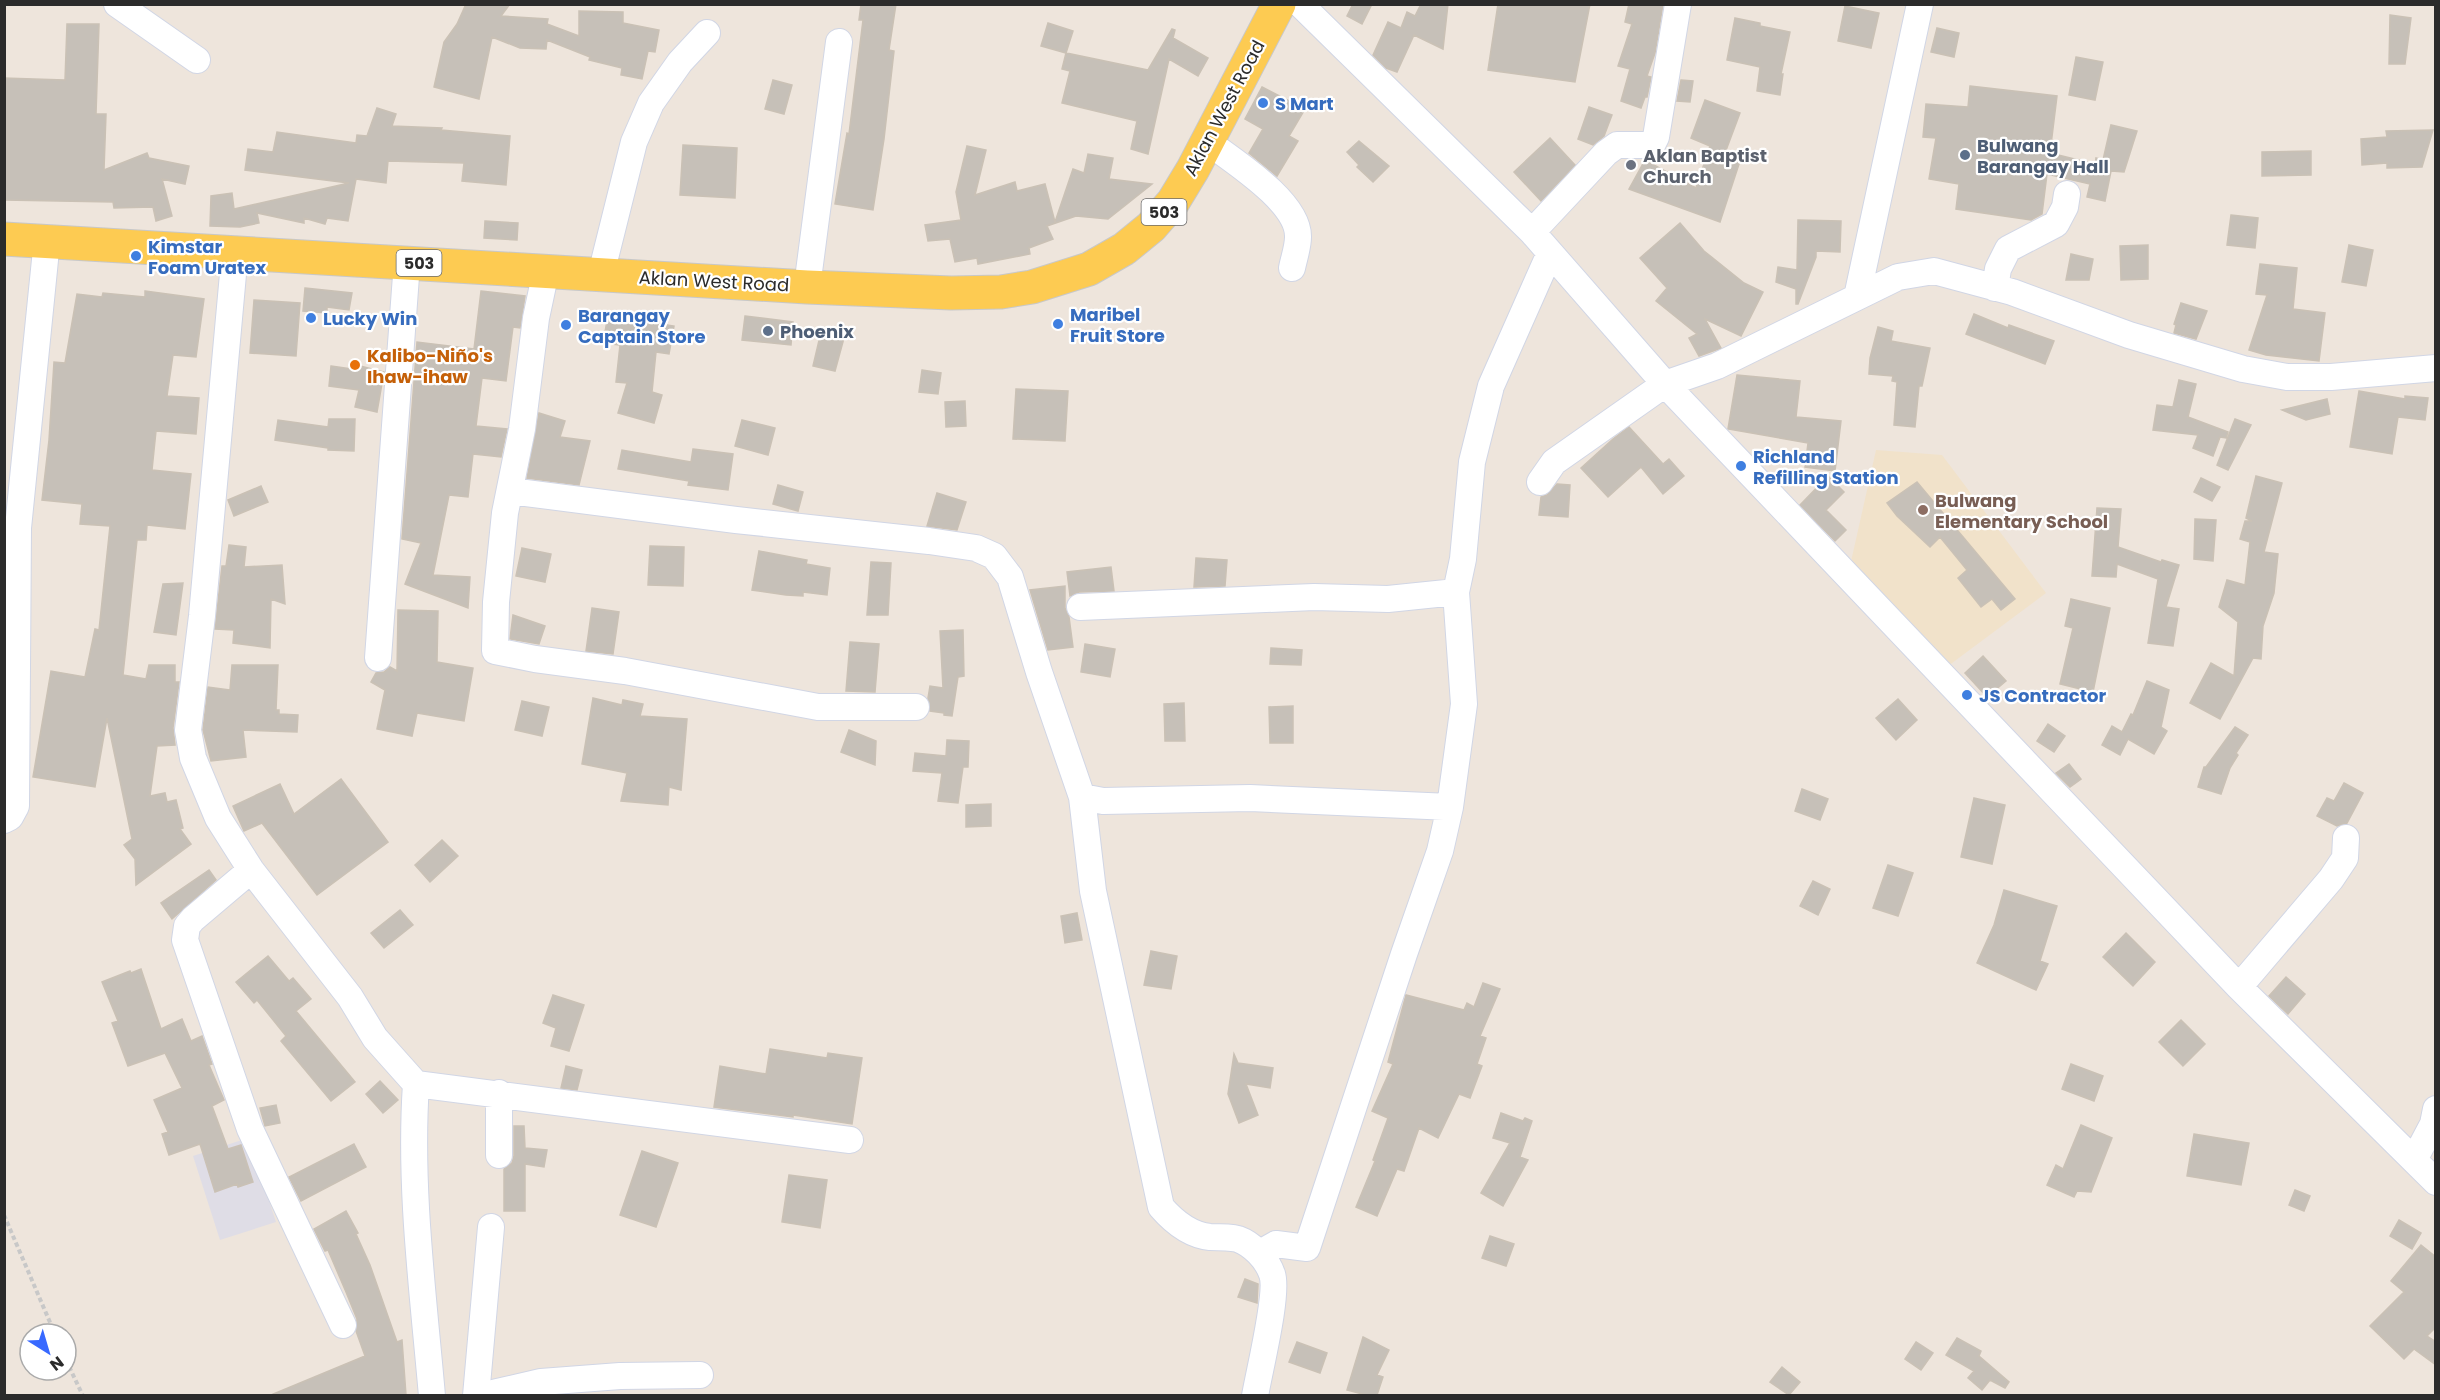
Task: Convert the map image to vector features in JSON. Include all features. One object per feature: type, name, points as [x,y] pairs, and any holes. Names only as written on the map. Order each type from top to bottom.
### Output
[{"type":"main road","name":"Aklan West Road","points":[[4,239],[820,287],[951,293],[1001,292],[1032,287],[1089,269],[1124,249],[1151,227],[1173,202],[1208,142],[1279,4]]},
{"type":"street","points":[[117,4],[197,60]]},
{"type":"street","points":[[1300,4],[1532,232],[1665,384],[2240,987],[2436,1182]]},
{"type":"street","points":[[1532,232],[1606,153],[1617,145],[1652,145],[1656,137],[1677,4]]},
{"type":"street","points":[[1857,297],[1920,4]]},
{"type":"street","points":[[601,274],[634,141],[651,103],[680,62],[707,33]]},
{"type":"street","points":[[820,287],[839,42]]},
{"type":"street","points":[[1208,142],[1267,187],[1288,209],[1298,235],[1292,268]]},
{"type":"street","points":[[1995,288],[1998,269],[2008,249],[2056,224],[2065,207],[2067,194]]},
{"type":"street","points":[[4,820],[10,817],[16,806],[18,528],[47,240]]},
{"type":"street","points":[[235,252],[202,616],[188,730],[193,758],[218,818],[251,870],[350,997],[375,1038],[416,1084],[850,1140]]},
{"type":"street","points":[[1260,1253],[1276,1244],[1307,1248],[1440,851],[1450,807],[1464,704],[1456,592],[1463,559],[1472,462],[1491,386],[1550,253]]},
{"type":"street","points":[[378,658],[407,262]]},
{"type":"street","points":[[546,271],[536,318],[522,429],[505,513],[496,602],[495,651],[535,659],[625,671],[818,707],[916,707]]},
{"type":"street","points":[[1540,482],[1554,462],[1665,384],[1717,366],[1898,277],[1934,271],[1995,288],[2129,335],[2242,369],[2287,377],[2331,377],[2436,368]]},
{"type":"street","points":[[510,491],[724,519],[929,541],[976,548],[994,556],[1010,577],[1039,672],[1082,797],[1093,891],[1161,1207],[1183,1228],[1204,1236],[1239,1239],[1260,1253],[1273,1275],[1272,1307],[1255,1395]]},
{"type":"street","points":[[4,550],[18,528]]},
{"type":"street","points":[[1080,607],[1314,597],[1388,599],[1456,592]]},
{"type":"street","points":[[1082,797],[1103,801],[1250,798],[1450,807]]},
{"type":"street","points":[[2240,987],[2331,879],[2345,858],[2346,838]]},
{"type":"street","points":[[251,870],[193,919],[185,933],[252,1141],[343,1325]]},
{"type":"street","points":[[416,1084],[413,1187],[432,1395]]},
{"type":"street","points":[[499,1093],[499,1155]]},
{"type":"street","points":[[2414,1160],[2433,1124],[2436,1109]]},
{"type":"street","points":[[491,1227],[478,1395],[541,1382],[620,1376],[700,1375]]},
{"type":"path","points":[[4,1215],[50,1322]]},
{"type":"shaded area","name":"Bulwang Elementary School","points":[[1876,450],[1942,455],[2046,593],[1944,669],[1850,566]]},
{"type":"shaded area","points":[[248,1138],[276,1222],[220,1240],[193,1156]]},
{"type":"building","points":[[466,4],[510,4],[501,16],[548,19],[547,24],[579,36],[579,11],[623,12],[623,23],[659,30],[655,52],[648,51],[642,79],[621,75],[622,68],[589,60],[590,57],[547,40],[546,49],[520,48],[492,37],[479,99],[434,87],[444,42],[457,24]]},
{"type":"building","points":[[861,4],[896,4],[889,50],[894,51],[873,210],[835,204],[847,133],[849,134],[863,20],[859,20]]},
{"type":"building","points":[[1353,4],[1372,4],[1362,24],[1347,16]]},
{"type":"building","points":[[1421,4],[1448,4],[1443,49],[1414,35],[1397,72],[1386,68],[1373,55],[1388,22],[1401,28],[1407,12],[1415,16]]},
{"type":"building","points":[[1498,4],[1590,4],[1575,82],[1488,70]]},
{"type":"building","points":[[1629,4],[1663,4],[1655,53],[1647,76],[1651,77],[1647,97],[1641,108],[1621,101],[1630,69],[1618,66],[1632,24],[1625,22]]},
{"type":"building","points":[[1845,6],[1879,13],[1871,48],[1838,41]]},
{"type":"building","points":[[2390,15],[2411,18],[2405,64],[2389,64]]},
{"type":"building","points":[[1735,18],[1790,32],[1781,74],[1783,74],[1780,95],[1757,91],[1760,67],[1727,60]]},
{"type":"building","points":[[1048,23],[1073,31],[1066,53],[1041,46]]},
{"type":"building","points":[[67,24],[99,24],[96,114],[106,114],[104,170],[147,153],[149,158],[189,166],[185,184],[162,179],[172,216],[156,221],[153,207],[114,208],[113,202],[4,200],[4,78],[65,80]]},
{"type":"building","points":[[1937,28],[1959,33],[1954,57],[1931,52]]},
{"type":"building","points":[[1172,29],[1175,30],[1173,38],[1208,58],[1198,76],[1169,59],[1148,154],[1131,149],[1137,121],[1062,103],[1070,71],[1062,69],[1066,53],[1148,70]]},
{"type":"building","points":[[2076,57],[2103,62],[2095,100],[2069,95]]},
{"type":"building","points":[[773,80],[792,85],[784,114],[765,109]]},
{"type":"building","points":[[1681,80],[1693,81],[1690,102],[1677,101]]},
{"type":"building","points":[[1970,86],[2057,96],[2050,153],[2095,164],[2096,158],[2103,160],[2111,125],[2137,131],[2124,172],[2111,171],[2105,201],[2087,197],[2090,184],[2047,174],[2042,214],[2031,220],[1956,209],[1959,184],[1929,179],[1936,138],[1923,137],[1926,104],[1968,107]]},
{"type":"building","points":[[1262,87],[1305,109],[1289,136],[1298,141],[1277,176],[1249,153],[1263,129],[1245,119]]},
{"type":"building","points":[[1705,100],[1740,113],[1725,153],[1741,158],[1720,222],[1629,189],[1645,160],[1696,188],[1710,146],[1691,138]]},
{"type":"building","points":[[1589,107],[1612,115],[1604,136],[1593,145],[1578,139]]},
{"type":"building","points":[[377,108],[396,114],[392,126],[442,128],[441,130],[510,136],[506,185],[462,181],[464,163],[388,161],[386,183],[356,179],[348,221],[327,218],[325,224],[304,218],[304,223],[257,213],[259,223],[240,227],[210,226],[211,196],[232,193],[234,209],[349,183],[245,170],[248,149],[273,152],[277,132],[356,143],[357,135],[367,136]]},
{"type":"building","points":[[2433,130],[2422,167],[2387,168],[2387,163],[2362,165],[2361,139],[2387,137],[2386,131]]},
{"type":"building","points":[[1550,138],[1575,165],[1541,201],[1514,172]]},
{"type":"building","points":[[1359,141],[1389,166],[1373,182],[1357,167],[1359,165],[1347,152]]},
{"type":"building","points":[[683,145],[737,148],[735,198],[680,195]]},
{"type":"building","points":[[967,146],[986,150],[975,195],[1015,182],[1017,191],[1045,184],[1055,222],[1073,169],[1084,173],[1088,154],[1113,158],[1109,179],[1152,184],[1108,219],[1076,216],[1047,226],[1053,239],[1029,248],[1030,254],[978,264],[977,258],[955,262],[950,239],[928,241],[925,225],[961,220],[956,192]]},
{"type":"building","points":[[2311,151],[2311,175],[2262,176],[2262,152]]},
{"type":"building","points":[[2231,215],[2258,218],[2255,248],[2227,245]]},
{"type":"building","points":[[1798,220],[1841,221],[1840,252],[1816,251],[1816,257],[1798,304],[1796,304],[1796,289],[1776,282],[1778,267],[1797,270]]},
{"type":"building","points":[[485,221],[518,223],[517,240],[484,238]]},
{"type":"building","points":[[1680,223],[1704,251],[1744,283],[1763,292],[1741,336],[1705,319],[1721,348],[1699,356],[1689,338],[1697,334],[1656,301],[1667,288],[1640,258]]},
{"type":"building","points":[[2148,245],[2148,279],[2121,280],[2120,246]]},
{"type":"building","points":[[2349,245],[2373,250],[2366,286],[2342,282]]},
{"type":"building","points":[[2071,254],[2093,259],[2089,280],[2066,280]]},
{"type":"building","points":[[2260,264],[2297,268],[2293,309],[2325,313],[2319,361],[2266,355],[2249,350],[2267,295],[2256,294]]},
{"type":"building","points":[[305,288],[352,293],[349,310],[327,307],[327,313],[303,311]]},
{"type":"building","points":[[145,291],[204,299],[196,357],[173,355],[167,396],[199,398],[196,434],[156,431],[152,470],[191,474],[185,529],[147,525],[146,540],[137,540],[123,675],[146,679],[149,665],[175,665],[175,682],[179,682],[173,728],[175,745],[157,746],[150,796],[165,793],[167,802],[176,800],[183,828],[180,829],[191,844],[136,885],[135,859],[124,845],[132,839],[107,718],[95,787],[33,777],[51,671],[85,677],[95,629],[99,630],[110,526],[80,524],[82,504],[42,500],[54,362],[65,363],[77,294],[102,297],[103,293],[145,297]]},
{"type":"building","points":[[481,291],[525,296],[520,328],[513,327],[506,381],[482,378],[476,426],[507,429],[501,457],[473,454],[468,497],[449,495],[433,575],[470,577],[468,608],[405,584],[421,543],[402,539],[417,342],[474,349]]},
{"type":"building","points":[[254,300],[300,303],[296,356],[250,353]]},
{"type":"building","points":[[2181,303],[2207,311],[2196,339],[2174,333],[2176,325],[2174,324]]},
{"type":"building","points":[[1974,314],[2008,328],[2009,325],[2054,341],[2045,364],[1966,334]]},
{"type":"building","points":[[608,315],[674,326],[669,354],[656,352],[652,392],[662,395],[654,423],[618,413],[627,383],[616,382],[620,345],[603,343]]},
{"type":"building","name":"Phoenix","points":[[745,316],[793,322],[791,345],[742,340]]},
{"type":"building","points":[[1878,327],[1893,331],[1891,341],[1930,348],[1922,386],[1919,386],[1915,427],[1894,425],[1897,382],[1892,381],[1893,376],[1869,374],[1870,358]]},
{"type":"building","points":[[821,332],[844,338],[835,371],[813,366]]},
{"type":"building","points":[[331,366],[359,370],[360,366],[384,372],[377,412],[355,407],[359,390],[329,386]]},
{"type":"building","points":[[922,370],[941,373],[938,394],[919,392]]},
{"type":"building","points":[[1737,375],[1800,381],[1796,417],[1841,421],[1835,471],[1805,467],[1808,443],[1728,429]]},
{"type":"building","points":[[2179,380],[2196,384],[2188,417],[2228,432],[2226,438],[2220,437],[2213,456],[2193,448],[2198,435],[2153,430],[2157,405],[2173,407]]},
{"type":"building","points":[[1016,389],[1068,391],[1065,441],[1013,439]]},
{"type":"building","points":[[2359,391],[2405,399],[2405,396],[2428,398],[2425,420],[2398,417],[2392,454],[2350,447]]},
{"type":"building","points":[[2327,399],[2330,414],[2306,420],[2282,410]]},
{"type":"building","points":[[965,401],[966,426],[946,427],[945,402]]},
{"type":"building","points":[[539,413],[565,421],[560,437],[590,441],[579,485],[527,478]]},
{"type":"building","points":[[329,419],[355,419],[354,451],[328,450],[328,448],[275,440],[278,420],[328,427]]},
{"type":"building","points":[[2235,419],[2251,425],[2228,470],[2217,465]]},
{"type":"building","points":[[742,420],[775,428],[768,455],[735,446]]},
{"type":"building","points":[[1629,427],[1663,464],[1669,459],[1684,476],[1663,494],[1641,467],[1608,497],[1581,468]]},
{"type":"building","points":[[693,449],[733,454],[728,490],[688,485],[689,481],[618,469],[622,450],[691,462]]},
{"type":"building","points":[[1828,476],[1844,492],[1826,510],[1846,530],[1835,541],[1800,505]]},
{"type":"building","points":[[2256,476],[2282,483],[2264,552],[2278,554],[2274,593],[2263,626],[2261,659],[2253,658],[2220,719],[2190,703],[2211,663],[2234,676],[2238,622],[2219,607],[2227,580],[2245,585],[2250,542],[2240,539],[2245,521],[2252,521],[2246,518]]},
{"type":"building","points":[[2201,478],[2220,487],[2212,501],[2194,492]]},
{"type":"building","points":[[1917,482],[2015,599],[2001,610],[1992,599],[1981,607],[1958,578],[1967,570],[1940,537],[1930,547],[1897,516],[1887,503]]},
{"type":"building","points":[[1557,484],[1570,485],[1568,517],[1539,515],[1541,497],[1547,495]]},
{"type":"building","points":[[778,485],[803,492],[798,511],[773,504]]},
{"type":"building","points":[[261,486],[268,502],[234,516],[228,500]]},
{"type":"building","points":[[937,493],[966,502],[957,530],[927,526]]},
{"type":"building","points":[[2097,508],[2121,509],[2118,547],[2161,562],[2162,560],[2179,565],[2166,607],[2179,609],[2173,646],[2148,643],[2158,579],[2117,564],[2116,577],[2092,576]]},
{"type":"building","points":[[2195,519],[2216,520],[2213,561],[2194,559]]},
{"type":"building","points":[[229,545],[246,547],[244,567],[282,565],[285,604],[271,599],[270,648],[233,643],[234,630],[215,629],[222,566],[226,566]]},
{"type":"building","points":[[650,546],[684,547],[683,586],[648,585]]},
{"type":"building","points":[[522,548],[551,554],[545,582],[516,576]]},
{"type":"building","points":[[759,551],[807,560],[806,564],[830,568],[827,595],[803,592],[803,596],[786,595],[752,590]]},
{"type":"building","points":[[1196,558],[1227,560],[1225,586],[1194,587]]},
{"type":"building","points":[[871,562],[891,563],[888,615],[867,615]]},
{"type":"building","points":[[1111,567],[1114,591],[1079,592],[1070,596],[1067,572]]},
{"type":"building","points":[[183,583],[176,635],[154,632],[163,584]]},
{"type":"building","points":[[1065,586],[1065,608],[1069,617],[1073,647],[1048,650],[1030,590]]},
{"type":"building","points":[[2071,599],[2110,608],[2093,692],[2060,684],[2073,628],[2065,626]]},
{"type":"building","points":[[592,608],[619,612],[613,654],[586,651]]},
{"type":"building","points":[[398,610],[438,611],[437,662],[473,668],[464,721],[417,713],[412,736],[377,729],[385,690],[371,682],[376,673],[384,672],[390,667],[397,671]]},
{"type":"building","points":[[513,615],[545,626],[539,644],[510,639]]},
{"type":"building","points":[[963,630],[964,676],[958,677],[952,716],[930,711],[928,698],[930,686],[943,688],[940,631]]},
{"type":"building","points":[[850,642],[879,644],[875,692],[846,691]]},
{"type":"building","points":[[1085,644],[1115,649],[1110,677],[1081,672]]},
{"type":"building","points":[[1271,648],[1302,650],[1301,665],[1270,664]]},
{"type":"building","points":[[1983,656],[2006,681],[1987,697],[1965,673]]},
{"type":"building","points":[[232,665],[278,665],[276,710],[279,710],[279,714],[298,715],[297,732],[243,730],[246,757],[211,761],[203,730],[208,687],[230,690]]},
{"type":"building","points":[[2147,681],[2169,690],[2161,727],[2167,731],[2154,754],[2128,739],[2120,755],[2102,745],[2112,726],[2122,732],[2131,714],[2133,715]]},
{"type":"building","points":[[593,698],[622,705],[623,700],[643,704],[640,716],[687,719],[681,790],[669,787],[668,805],[621,801],[627,773],[582,764]]},
{"type":"building","points":[[1898,699],[1917,720],[1896,740],[1876,718]]},
{"type":"building","points":[[522,701],[549,707],[542,736],[515,730]]},
{"type":"building","points":[[1184,703],[1185,741],[1165,741],[1164,704]]},
{"type":"building","points":[[1293,706],[1293,743],[1270,743],[1269,707]]},
{"type":"building","points":[[2048,724],[2065,736],[2054,752],[2037,741]]},
{"type":"building","points":[[2235,727],[2248,735],[2236,753],[2238,755],[2230,768],[2221,794],[2198,787],[2204,767]]},
{"type":"building","points":[[849,730],[876,741],[875,765],[841,752]]},
{"type":"building","points":[[947,740],[969,741],[968,767],[963,767],[958,803],[938,801],[942,773],[913,771],[915,753],[946,756]]},
{"type":"building","points":[[2069,764],[2081,779],[2070,787],[2056,773]]},
{"type":"building","points":[[341,779],[388,842],[317,895],[262,823],[244,831],[233,806],[280,784],[294,814]]},
{"type":"building","points":[[2344,783],[2363,793],[2347,823],[2337,826],[2317,816],[2327,798],[2334,801]]},
{"type":"building","points":[[1802,789],[1828,799],[1820,820],[1795,811]]},
{"type":"building","points":[[1974,798],[2005,805],[1992,864],[1961,857]]},
{"type":"building","points":[[991,804],[991,826],[966,827],[966,805]]},
{"type":"building","points":[[442,840],[458,856],[430,882],[415,865]]},
{"type":"building","points":[[1888,865],[1913,873],[1898,916],[1873,908]]},
{"type":"building","points":[[209,870],[216,880],[172,919],[161,903]]},
{"type":"building","points":[[1813,881],[1830,889],[1818,915],[1800,906]]},
{"type":"building","points":[[2004,890],[2057,906],[2040,961],[2048,964],[2036,990],[1977,963],[1994,925]]},
{"type":"building","points":[[400,910],[413,925],[384,948],[371,933]]},
{"type":"building","points":[[1077,913],[1082,940],[1065,943],[1061,916]]},
{"type":"building","points":[[2126,933],[2155,962],[2133,986],[2103,957]]},
{"type":"building","points":[[1151,951],[1177,956],[1171,989],[1144,985]]},
{"type":"building","points":[[268,956],[289,981],[293,978],[311,999],[296,1011],[355,1082],[331,1101],[281,1041],[286,1036],[257,1000],[254,1003],[236,982]]},
{"type":"building","points":[[141,969],[161,1029],[182,1019],[191,1041],[202,1036],[212,1064],[209,1065],[224,1100],[212,1106],[228,1149],[241,1145],[253,1182],[238,1187],[237,1184],[215,1192],[200,1144],[169,1155],[162,1134],[168,1132],[154,1100],[182,1088],[165,1053],[128,1066],[112,1023],[118,1021],[102,982]]},
{"type":"building","points":[[2286,977],[2305,994],[2288,1014],[2269,996]]},
{"type":"building","points":[[1483,983],[1500,989],[1480,1036],[1486,1038],[1477,1064],[1482,1066],[1470,1098],[1459,1094],[1438,1138],[1419,1128],[1404,1171],[1397,1169],[1377,1216],[1356,1207],[1375,1161],[1373,1160],[1388,1118],[1372,1111],[1393,1064],[1388,1062],[1406,995],[1464,1010],[1467,1003],[1474,1007]]},
{"type":"building","points":[[553,995],[584,1005],[569,1051],[551,1046],[556,1028],[543,1023]]},
{"type":"building","points":[[2181,1020],[2205,1044],[2183,1066],[2159,1042]]},
{"type":"building","points":[[770,1049],[827,1058],[828,1053],[862,1058],[852,1124],[714,1107],[720,1066],[766,1074]]},
{"type":"building","points":[[1234,1054],[1238,1063],[1273,1068],[1270,1088],[1246,1084],[1258,1115],[1239,1123],[1228,1094]]},
{"type":"building","points":[[2071,1064],[2103,1076],[2094,1101],[2062,1089]]},
{"type":"building","points":[[566,1066],[582,1070],[577,1090],[561,1088]]},
{"type":"building","points":[[380,1081],[398,1100],[383,1113],[366,1094]]},
{"type":"building","points":[[276,1105],[280,1123],[265,1126],[260,1108]]},
{"type":"building","points":[[1501,1113],[1523,1121],[1525,1118],[1532,1121],[1520,1157],[1528,1160],[1503,1206],[1481,1193],[1510,1143],[1493,1138]]},
{"type":"building","points":[[2081,1125],[2112,1138],[2091,1192],[2077,1191],[2074,1197],[2047,1185],[2056,1165],[2063,1169]]},
{"type":"building","points":[[514,1126],[524,1126],[525,1148],[547,1150],[544,1167],[525,1164],[525,1211],[504,1211],[504,1169],[512,1163],[514,1156]]},
{"type":"building","points":[[2194,1134],[2249,1143],[2241,1185],[2187,1176]]},
{"type":"building","points":[[354,1144],[366,1167],[301,1201],[289,1177]]},
{"type":"building","points":[[642,1151],[678,1163],[656,1227],[620,1215]]},
{"type":"building","points":[[789,1175],[827,1180],[820,1228],[782,1222]]},
{"type":"building","points":[[2295,1190],[2310,1196],[2304,1211],[2289,1205]]},
{"type":"building","points":[[346,1211],[358,1233],[356,1234],[370,1265],[397,1342],[402,1340],[406,1395],[271,1395],[365,1356],[356,1331],[357,1319],[328,1250],[325,1251],[314,1229]]},
{"type":"building","points":[[2399,1220],[2421,1233],[2412,1249],[2390,1236]]},
{"type":"building","points":[[1490,1236],[1514,1244],[1506,1266],[1482,1258]]},
{"type":"building","points":[[2421,1245],[2436,1257],[2436,1327],[2427,1336],[2436,1342],[2436,1365],[2414,1349],[2404,1359],[2370,1326],[2404,1292],[2391,1281]]},
{"type":"building","points":[[1245,1279],[1258,1284],[1257,1303],[1238,1297]]},
{"type":"building","points":[[1363,1337],[1389,1350],[1377,1375],[1383,1377],[1377,1395],[1366,1395],[1347,1390]]},
{"type":"building","points":[[1957,1338],[1981,1351],[1979,1356],[2009,1382],[2005,1388],[1990,1380],[1982,1390],[1968,1378],[1974,1371],[1946,1355]]},
{"type":"building","points":[[1297,1342],[1327,1353],[1320,1373],[1289,1362]]},
{"type":"building","points":[[1916,1342],[1933,1353],[1921,1370],[1905,1359]]},
{"type":"building","points":[[1782,1367],[1800,1382],[1789,1395],[1770,1382]]},
{"type":"place","name":"S Mart","points":[[1263,103]]},
{"type":"place","name":"Bulwang Barangay Hall","points":[[1965,155]]},
{"type":"place","name":"Aklan Baptist Church","points":[[1631,165]]},
{"type":"place","name":"Kimstar Foam Uratex","points":[[136,256]]},
{"type":"place","name":"Lucky Win","points":[[311,318]]},
{"type":"place","name":"Maribel Fruit Store","points":[[1058,324]]},
{"type":"place","name":"Barangay Captain Store","points":[[566,325]]},
{"type":"place","name":"Phoenix","points":[[768,331]]},
{"type":"place","name":"Kalibo-Niño's Ihaw-ihaw","points":[[355,365]]},
{"type":"place","name":"Richland Refilling Station","points":[[1741,466]]},
{"type":"place","name":"Bulwang Elementary School","points":[[1923,510]]},
{"type":"place","name":"JS Contractor","points":[[1967,695]]}]
